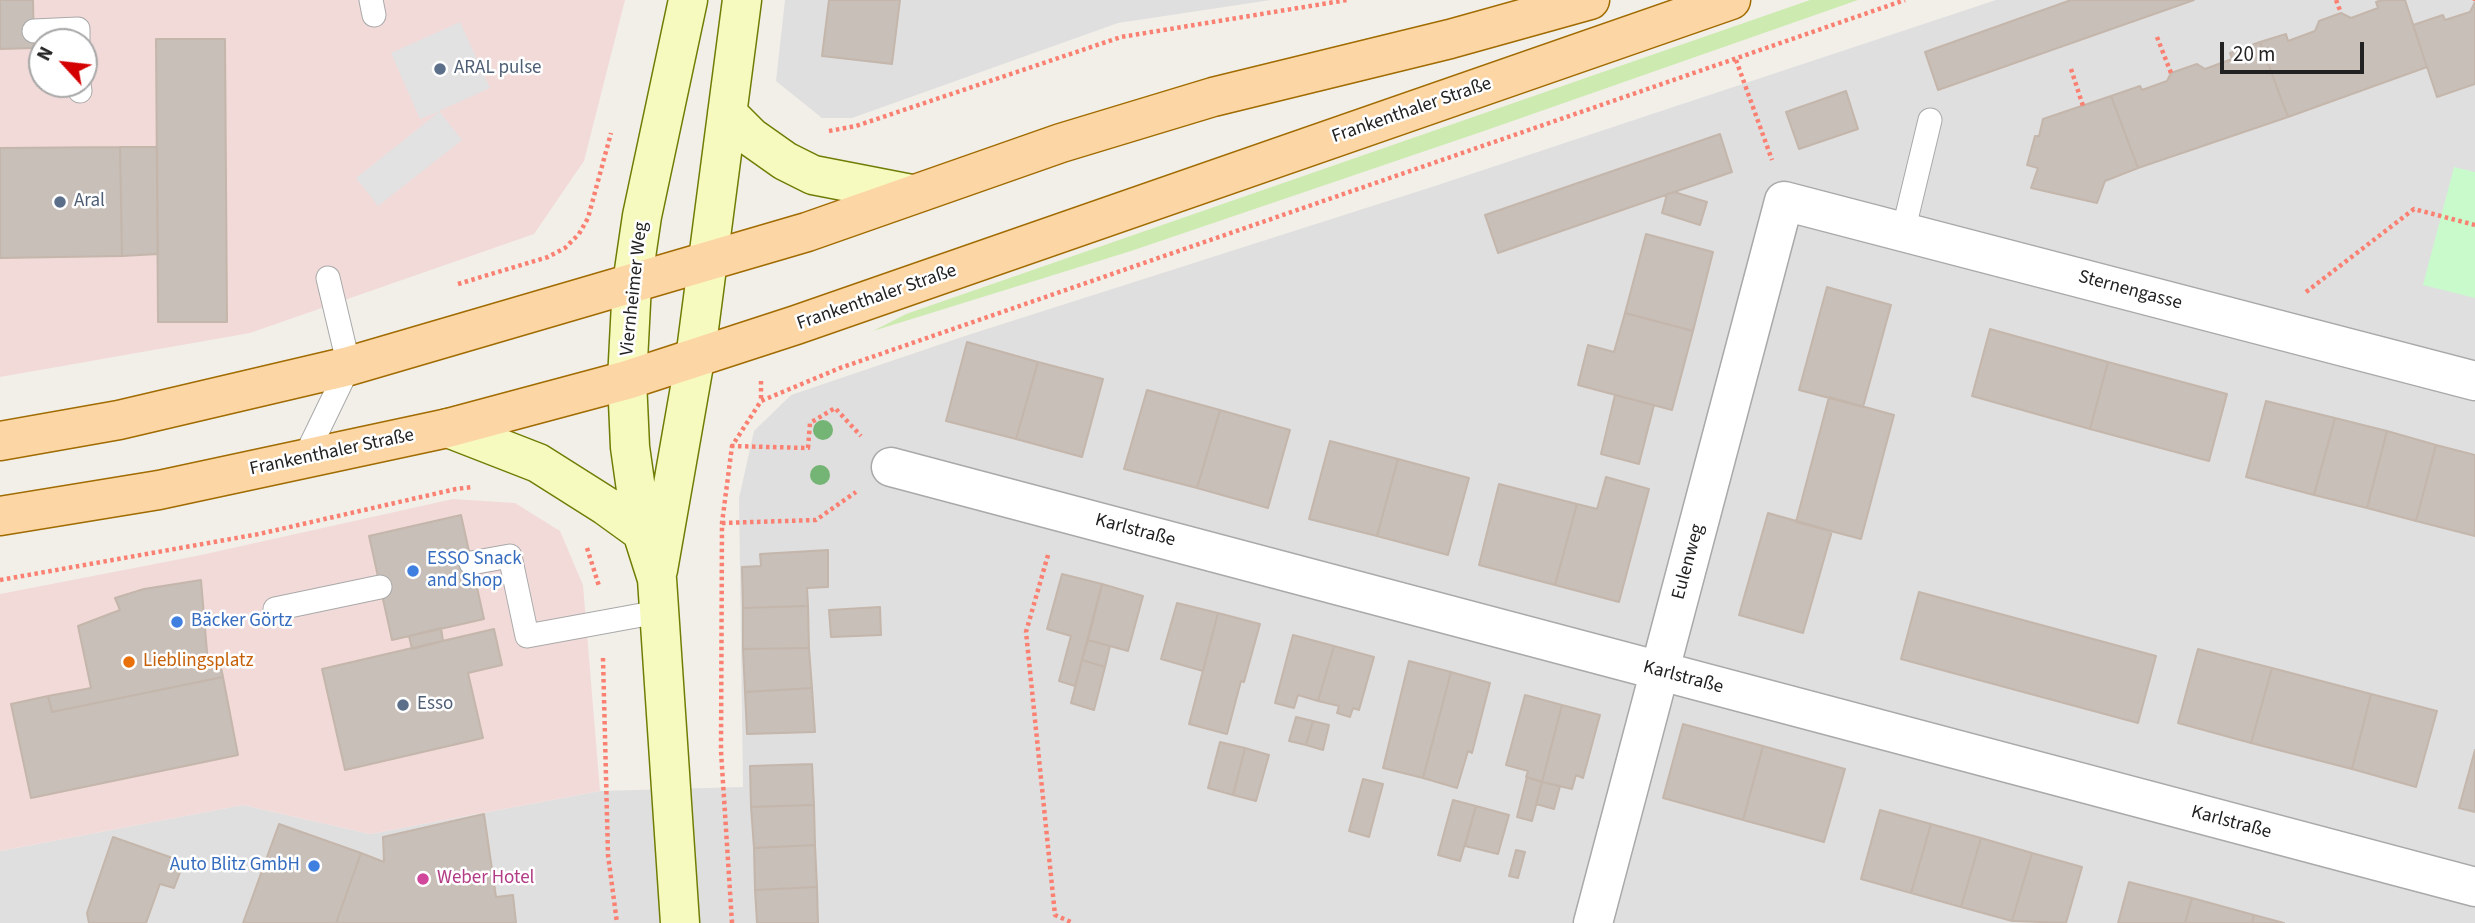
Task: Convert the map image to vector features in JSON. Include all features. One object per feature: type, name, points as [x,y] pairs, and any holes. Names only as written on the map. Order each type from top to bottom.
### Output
[{"type":"main road","points":[[0,442],[119,419],[349,366],[807,232],[1061,143],[1213,97],[1450,39],[1590,0]]},
{"type":"main road","name":"Frankenthaler Straße","points":[[0,516],[159,490],[448,428],[626,380],[810,321],[1731,0]]},
{"type":"street","name":"Viernheimer Weg","points":[[680,923],[658,595],[642,532],[626,380],[632,284],[642,216],[688,0]]},
{"type":"street","name":"Viernheimer Weg","points":[[658,595],[695,359],[742,0]]},
{"type":"street","points":[[727,113],[751,137],[813,176],[911,194]]},
{"type":"street","name":"Sternengasse","points":[[1784,201],[2475,381]]},
{"type":"street","name":"Eulenweg","points":[[1593,923],[1784,201]]},
{"type":"street","points":[[448,428],[538,463],[642,532]]},
{"type":"street","name":"Karlstraße","points":[[891,467],[2475,887]]},
{"type":"lane","points":[[1903,232],[1930,120]]},
{"type":"lane","points":[[304,458],[349,366],[328,278]]},
{"type":"lane","points":[[471,563],[510,556],[527,636],[602,621],[658,595]]},
{"type":"lane","points":[[275,609],[380,587]]},
{"type":"path","points":[[785,160],[811,134],[856,126],[1121,37],[1347,0]]},
{"type":"path","points":[[732,923],[721,751],[722,523],[732,446],[761,401],[840,369],[1905,0]]},
{"type":"path","points":[[2336,0],[2341,13]]},
{"type":"path","points":[[2157,37],[2171,74]]},
{"type":"path","points":[[1735,59],[1778,176],[1784,201]]},
{"type":"path","points":[[2071,69],[2083,106]]},
{"type":"path","points":[[2281,330],[2288,306],[2414,209],[2475,225]]},
{"type":"path","points":[[548,257],[565,248],[579,234]]},
{"type":"path","points":[[722,523],[816,520],[891,467],[835,408],[810,423],[808,448],[732,446]]},
{"type":"path","points":[[0,580],[259,534],[456,489],[482,486]]},
{"type":"path","points":[[1061,512],[1026,632],[1055,915],[1073,923]]},
{"type":"path","points":[[602,621],[608,855],[617,923]]},
{"type":"shaded area","points":[[0,0],[625,0],[584,161],[534,234],[250,333],[0,377]]},
{"type":"shaded area","points":[[785,0],[1271,0],[1118,23],[852,118],[822,118],[776,81]]},
{"type":"shaded area","points":[[1996,0],[2475,0],[2475,923],[0,923],[0,851],[243,805],[370,834],[600,791],[743,787],[739,498],[754,431],[791,395]]},
{"type":"shaded area","points":[[460,22],[490,88],[439,111],[462,140],[378,206],[356,178],[439,112],[420,119],[391,53]]},
{"type":"shaded area","points":[[453,499],[515,503],[560,531],[583,585],[600,791],[370,834],[243,805],[0,851],[0,594],[201,555]]},
{"type":"green space","points":[[1810,0],[1858,0],[1131,251],[873,331],[906,314]]},
{"type":"green space","points":[[2454,167],[2475,172],[2475,298],[2423,285]]},
{"type":"building","points":[[0,0],[33,0],[34,28],[28,28],[28,48],[0,49]]},
{"type":"building","points":[[829,0],[900,0],[892,64],[822,56]]},
{"type":"building","points":[[2071,0],[2194,0],[1938,90],[1925,52]]},
{"type":"building","points":[[2405,0],[2427,67],[2288,117],[2260,42],[2286,34],[2288,41],[2315,31],[2319,21],[2341,13],[2351,18],[2378,8],[2376,2]]},
{"type":"building","points":[[2475,2],[2475,84],[2437,97],[2413,25],[2443,15],[2445,20],[2470,12]]},
{"type":"building","points":[[156,39],[225,39],[227,322],[158,322]]},
{"type":"building","points":[[2260,42],[2288,117],[2138,168],[2111,96],[2140,86],[2142,90],[2167,81],[2171,73],[2197,64],[2205,69],[2232,59],[2230,53]]},
{"type":"building","points":[[1846,91],[1858,129],[1799,149],[1786,112]]},
{"type":"building","points":[[2111,96],[2138,168],[2105,181],[2097,203],[2031,188],[2038,168],[2027,165],[2043,119]]},
{"type":"building","points":[[1720,134],[1732,172],[1498,253],[1485,215]]},
{"type":"building","name":"Aral","points":[[120,147],[122,256],[0,258],[0,148]]},
{"type":"building","points":[[120,147],[157,147],[158,254],[122,256]]},
{"type":"building","points":[[1674,192],[1707,202],[1700,225],[1662,213],[1667,194]]},
{"type":"building","points":[[1646,234],[1713,252],[1693,331],[1625,313]]},
{"type":"building","points":[[1827,287],[1891,305],[1863,407],[1799,390]]},
{"type":"building","points":[[1625,313],[1693,331],[1672,410],[1578,385],[1588,345],[1614,352]]},
{"type":"building","points":[[1990,329],[2108,362],[2090,429],[1972,396]]},
{"type":"building","points":[[967,342],[1038,362],[1016,439],[946,421]]},
{"type":"building","points":[[1038,362],[1103,379],[1082,457],[1016,439]]},
{"type":"building","points":[[2108,362],[2227,394],[2209,461],[2090,429]]},
{"type":"building","points":[[1147,390],[1220,410],[1197,488],[1124,469]]},
{"type":"building","points":[[1615,395],[1654,405],[1639,464],[1601,454]]},
{"type":"building","points":[[1829,397],[1894,415],[1861,539],[1796,522]]},
{"type":"building","points":[[2266,401],[2335,418],[2314,495],[2246,477]]},
{"type":"building","points":[[1220,410],[1290,430],[1268,508],[1197,488]]},
{"type":"building","points":[[2335,418],[2387,431],[2367,508],[2314,495]]},
{"type":"building","points":[[2387,431],[2436,445],[2416,521],[2367,508]]},
{"type":"building","points":[[1330,441],[1398,459],[1377,536],[1309,519]]},
{"type":"building","points":[[2436,445],[2475,455],[2475,536],[2416,521]]},
{"type":"building","points":[[1398,459],[1469,478],[1448,555],[1377,536]]},
{"type":"building","points":[[1606,477],[1649,489],[1619,602],[1555,585],[1577,504],[1597,509]]},
{"type":"building","points":[[1499,484],[1577,504],[1555,585],[1479,565]]},
{"type":"building","points":[[1768,513],[1832,531],[1803,633],[1739,615]]},
{"type":"building","points":[[461,515],[484,619],[392,640],[369,536]]},
{"type":"building","points":[[828,550],[828,587],[807,588],[808,606],[743,608],[742,567],[761,566],[760,554]]},
{"type":"building","points":[[1062,574],[1102,584],[1075,686],[1059,681],[1071,636],[1047,629]]},
{"type":"building","points":[[201,580],[208,664],[220,663],[223,677],[52,712],[48,696],[91,688],[78,626],[120,610],[115,598],[144,589]]},
{"type":"building","points":[[1102,584],[1143,596],[1128,651],[1088,640]]},
{"type":"building","points":[[1919,592],[2156,656],[2138,723],[1901,659]]},
{"type":"building","points":[[1177,603],[1218,613],[1203,671],[1161,659]]},
{"type":"building","points":[[808,606],[809,648],[743,649],[743,608]]},
{"type":"building","points":[[880,607],[881,635],[831,637],[829,610]]},
{"type":"building","points":[[1218,613],[1260,624],[1227,734],[1189,724]]},
{"type":"building","points":[[441,628],[443,641],[412,649],[409,636]]},
{"type":"building","name":"Esso","points":[[494,629],[502,665],[468,673],[483,738],[345,770],[322,669]]},
{"type":"building","points":[[1293,635],[1334,646],[1318,701],[1298,695],[1294,708],[1275,703]]},
{"type":"building","points":[[1088,640],[1110,646],[1105,667],[1082,660]]},
{"type":"building","points":[[1334,646],[1374,657],[1359,710],[1353,708],[1350,717],[1337,713],[1339,706],[1318,701]]},
{"type":"building","points":[[809,648],[812,688],[745,692],[743,649]]},
{"type":"building","points":[[2198,649],[2272,668],[2251,743],[2178,723]]},
{"type":"building","points":[[1082,660],[1105,667],[1094,710],[1071,703]]},
{"type":"building","points":[[1409,661],[1451,672],[1423,778],[1383,768]]},
{"type":"building","points":[[2272,668],[2371,694],[2352,769],[2251,743]]},
{"type":"building","points":[[1451,672],[1490,683],[1472,753],[1468,751],[1457,788],[1423,778]]},
{"type":"building","points":[[223,677],[238,755],[31,798],[11,704],[48,696],[52,712]]},
{"type":"building","points":[[812,688],[815,732],[747,734],[745,692]]},
{"type":"building","points":[[2371,694],[2437,711],[2416,787],[2352,769]]},
{"type":"building","points":[[1525,695],[1562,705],[1542,782],[1526,777],[1528,771],[1506,765]]},
{"type":"building","points":[[1562,705],[1600,715],[1583,778],[1576,775],[1572,789],[1542,782]]},
{"type":"building","points":[[1296,717],[1313,721],[1306,745],[1289,741]]},
{"type":"building","points":[[1313,721],[1329,725],[1323,750],[1306,745]]},
{"type":"building","points":[[1683,724],[1763,746],[1743,820],[1663,798]]},
{"type":"building","points":[[1220,742],[1245,748],[1233,795],[1208,788]]},
{"type":"building","points":[[1763,746],[1845,769],[1824,842],[1743,820]]},
{"type":"building","points":[[1245,748],[1269,755],[1256,801],[1233,795]]},
{"type":"building","points":[[2475,750],[2475,812],[2459,808]]},
{"type":"building","points":[[812,764],[814,805],[751,807],[750,766]]},
{"type":"building","points":[[1527,777],[1542,782],[1532,821],[1517,817]]},
{"type":"building","points":[[1363,779],[1383,784],[1369,837],[1349,831]]},
{"type":"building","points":[[1542,782],[1560,786],[1554,809],[1536,804]]},
{"type":"building","points":[[1453,800],[1476,806],[1460,861],[1438,855]]},
{"type":"building","points":[[814,805],[815,845],[754,848],[751,807]]},
{"type":"building","points":[[1476,806],[1509,815],[1498,854],[1465,846]]},
{"type":"building","points":[[1880,810],[1931,824],[1911,893],[1861,879]]},
{"type":"building","name":"Weber Hotel","points":[[484,814],[496,897],[513,895],[516,923],[336,923],[361,853],[384,862],[383,837]]},
{"type":"building","points":[[279,824],[361,853],[336,923],[243,923]]},
{"type":"building","points":[[1931,824],[1981,838],[1961,907],[1911,893]]},
{"type":"building","points":[[113,837],[184,862],[174,888],[160,884],[146,923],[89,923],[87,913]]},
{"type":"building","points":[[1981,838],[2032,853],[2012,921],[1961,907]]},
{"type":"building","points":[[815,845],[817,887],[755,890],[754,848]]},
{"type":"building","points":[[1516,850],[1525,852],[1518,878],[1509,876]]},
{"type":"building","points":[[2032,853],[2082,867],[2066,923],[2012,921]]},
{"type":"building","points":[[2129,882],[2192,898],[2185,923],[2118,923]]},
{"type":"building","points":[[817,887],[818,923],[757,923],[755,890]]},
{"type":"building","points":[[2192,898],[2254,915],[2252,923],[2185,923]]},
{"type":"building","points":[[2254,915],[2284,923],[2252,923]]},
{"type":"place","name":"ARAL pulse","points":[[440,69]]},
{"type":"place","name":"Aral","points":[[60,202]]},
{"type":"place","name":"ESSO Snack and Shop","points":[[413,571]]},
{"type":"place","name":"Bäcker Görtz","points":[[177,622]]},
{"type":"place","name":"Lieblingsplatz","points":[[129,662]]},
{"type":"place","name":"Esso","points":[[403,705]]},
{"type":"place","name":"Auto Blitz GmbH","points":[[314,866]]},
{"type":"place","name":"Weber Hotel","points":[[423,879]]}]
